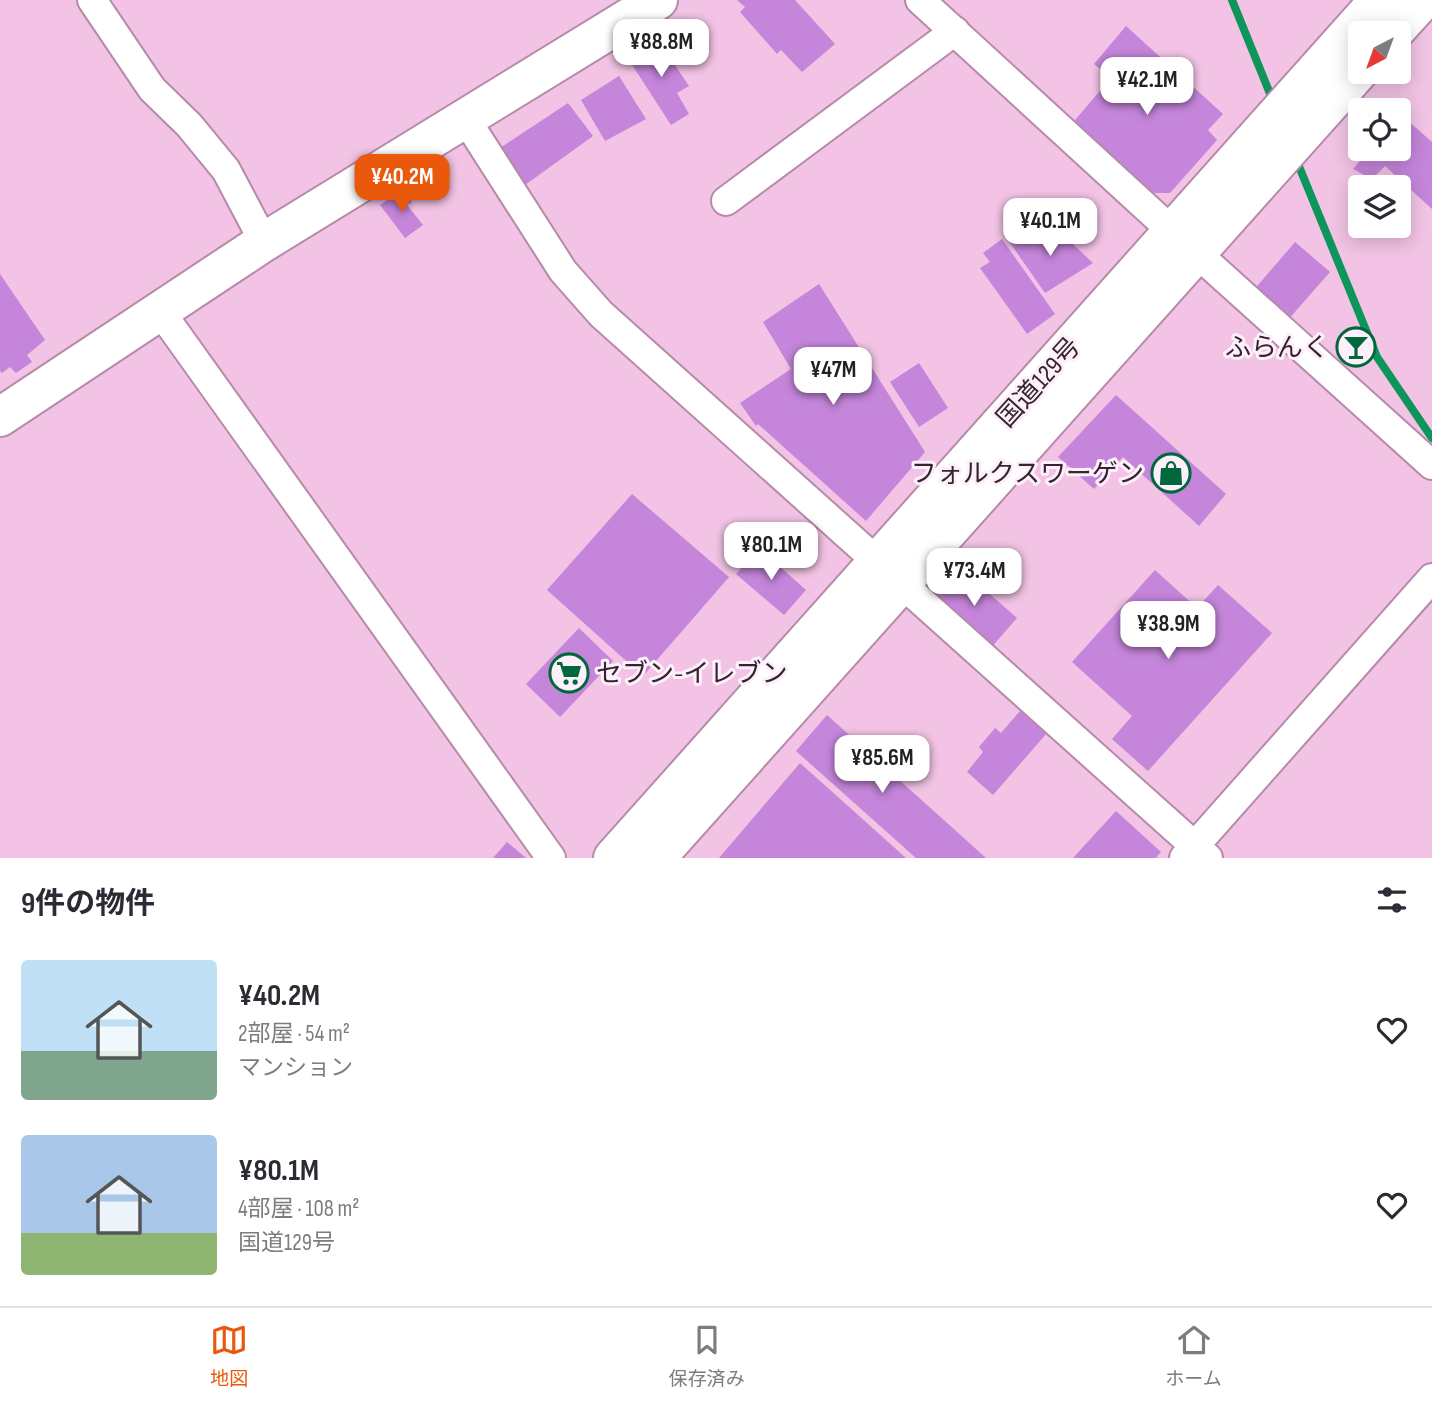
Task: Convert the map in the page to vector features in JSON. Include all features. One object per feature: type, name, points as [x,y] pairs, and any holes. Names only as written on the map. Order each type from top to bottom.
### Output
[{"type":"main road","name":"国道129号","points":[[656,858],[890,572],[1283,131],[1379,0]]},
{"type":"main road","points":[[1404,21],[1423,0]]},
{"type":"main road","points":[[0,417],[264,242],[652,2]]},
{"type":"main road","name":"国道129号","points":[[1283,131],[1348,80]]},
{"type":"main road","name":"国道129号","points":[[612,858],[890,572]]},
{"type":"street","points":[[92,0],[152,89],[189,125],[226,170],[264,242]]},
{"type":"street","points":[[920,0],[1432,465]]},
{"type":"street","points":[[726,201],[955,31]]},
{"type":"street","points":[[465,118],[563,271],[601,314],[890,572],[1196,854],[1432,578]]},
{"type":"street","points":[[160,311],[551,858]]},
{"type":"building","points":[[737,0],[795,0],[835,44],[802,72],[781,50],[777,54],[740,12],[745,7]]},
{"type":"building","points":[[1126,26],[1223,114],[1208,130],[1217,140],[1170,193],[1150,193],[1069,127],[1111,78],[1094,64]]},
{"type":"building","points":[[656,37],[689,86],[677,93],[689,114],[671,125],[627,57]]},
{"type":"building","points":[[619,76],[646,119],[605,141],[581,100]]},
{"type":"building","points":[[568,103],[593,136],[525,185],[500,148]]},
{"type":"building","points":[[1411,123],[1432,142],[1432,209],[1411,190],[1411,175],[1395,175],[1385,166],[1376,175],[1364,175],[1353,169],[1360,161],[1411,161]]},
{"type":"building","points":[[402,190],[412,202],[407,205],[423,225],[405,238],[380,205]]},
{"type":"building","points":[[1060,232],[1093,263],[1045,293],[1008,240]]},
{"type":"building","points":[[1002,239],[1055,314],[1027,334],[980,268],[990,262],[983,253]]},
{"type":"building","points":[[1295,242],[1330,272],[1287,321],[1253,291]]},
{"type":"building","points":[[0,274],[45,340],[27,355],[32,362],[16,373],[10,367],[2,373],[0,371]]},
{"type":"building","points":[[819,284],[925,452],[866,521],[758,424],[756,426],[740,403],[791,369],[763,322]]},
{"type":"building","points":[[919,363],[948,408],[919,427],[890,382]]},
{"type":"building","name":"フォルクスワーゲン","points":[[1116,395],[1226,494],[1199,526],[1123,457],[1094,489],[1058,457]]},
{"type":"building","points":[[632,494],[729,577],[643,676],[547,590]]},
{"type":"building","points":[[759,548],[806,590],[784,615],[736,574]]},
{"type":"building","points":[[958,566],[1017,618],[989,650],[931,598]]},
{"type":"building","points":[[1155,570],[1197,608],[1218,585],[1272,633],[1148,771],[1112,739],[1132,716],[1072,662]]},
{"type":"building","name":"セブン-イレブン","points":[[579,628],[613,661],[560,717],[526,684]]},
{"type":"building","points":[[1020,711],[1047,733],[993,795],[967,772],[983,752],[979,747],[995,728],[1001,733]]},
{"type":"building","points":[[827,715],[986,858],[916,858],[796,751]]},
{"type":"building","points":[[800,763],[906,858],[719,858]]},
{"type":"building","points":[[1116,811],[1161,852],[1156,858],[1073,858]]},
{"type":"building","points":[[507,842],[526,858],[493,858]]},
{"type":"waterway","points":[[1232,0],[1273,101]]},
{"type":"waterway","points":[[1296,159],[1377,357],[1432,438]]},
{"type":"place","name":"ふらんく","points":[[1356,347]]},
{"type":"place","name":"フォルクスワーゲン","points":[[1171,473]]},
{"type":"place","name":"セブン-イレブン","points":[[569,673]]}]
